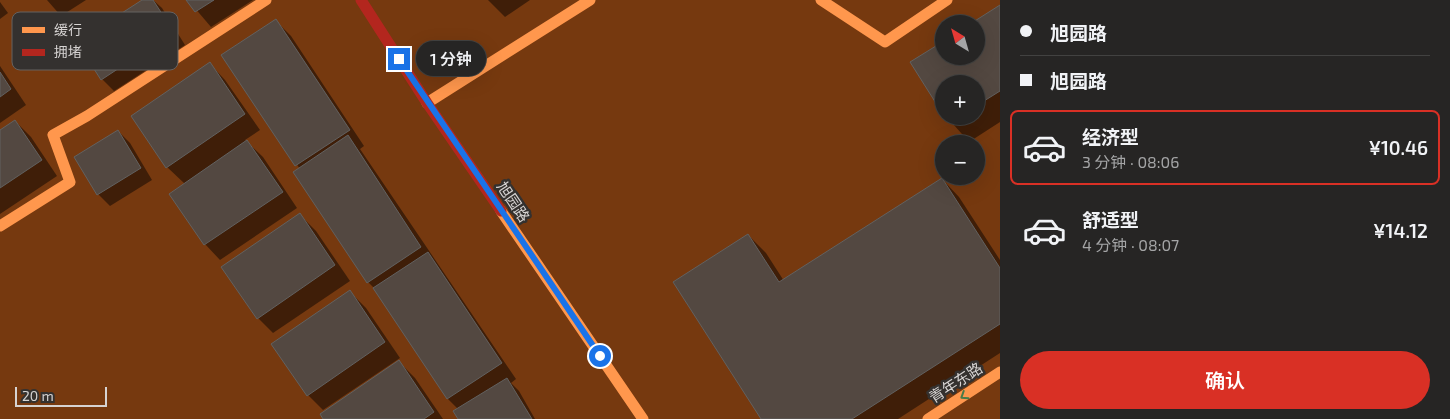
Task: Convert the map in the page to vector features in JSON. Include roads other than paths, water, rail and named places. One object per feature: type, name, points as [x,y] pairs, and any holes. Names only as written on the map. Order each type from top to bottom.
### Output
[{"type":"street","points":[[178,57],[266,0]]},
{"type":"street","name":"旭园路","points":[[361,0],[427,103],[643,419]]},
{"type":"street","points":[[427,103],[590,0]]},
{"type":"street","points":[[821,0],[885,42],[946,0]]},
{"type":"street","points":[[0,226],[70,182],[52,135],[87,116],[158,70]]},
{"type":"street","name":"青年东路","points":[[928,419],[1000,372]]}]
